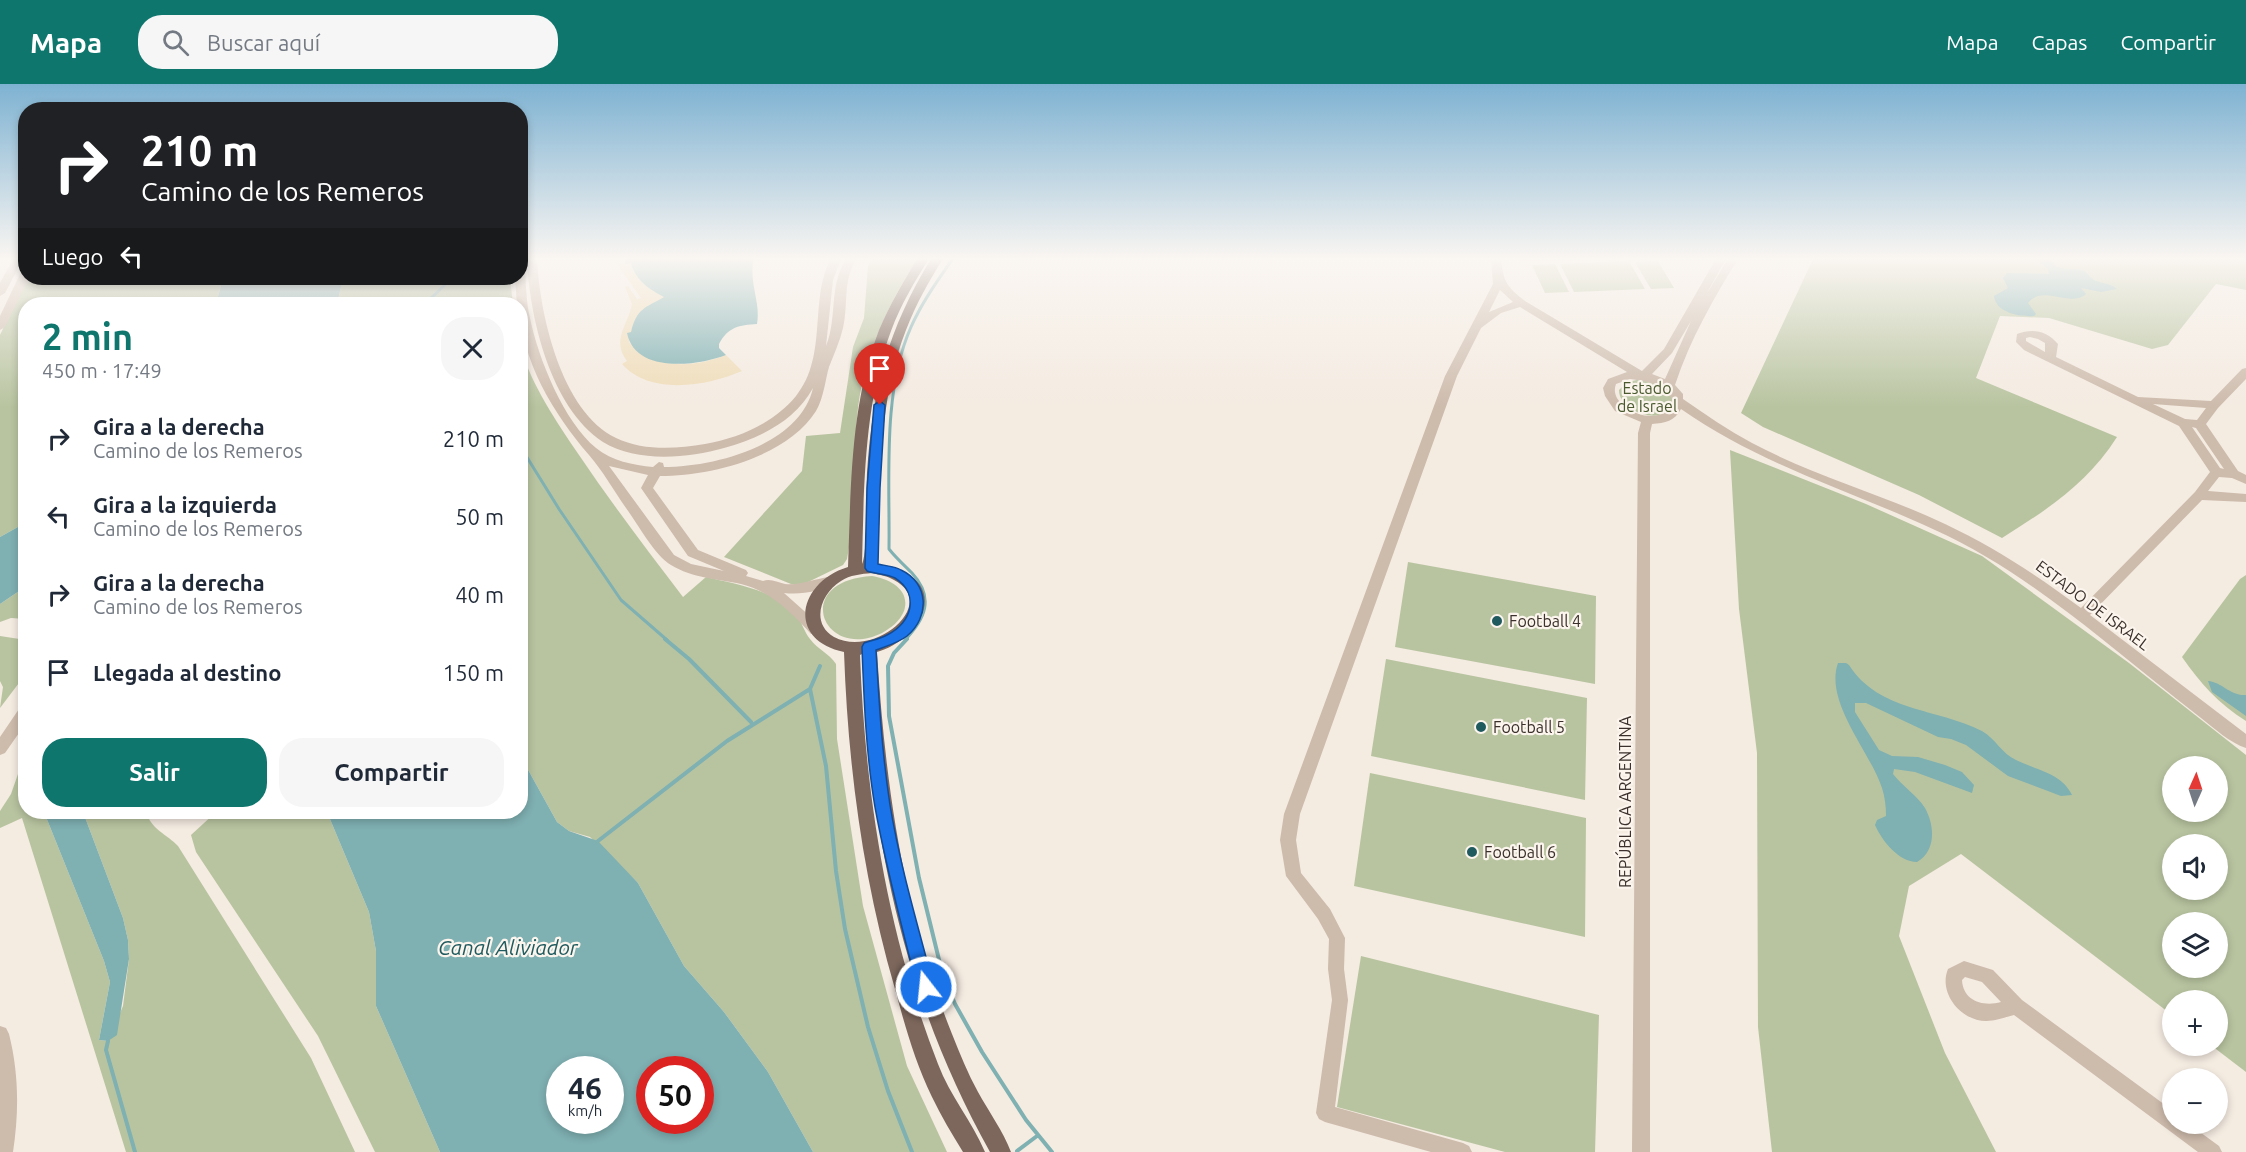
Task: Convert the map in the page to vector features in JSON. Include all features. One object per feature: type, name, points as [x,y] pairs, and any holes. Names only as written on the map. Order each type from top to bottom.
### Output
[{"type":"main road","points":[[855,570],[863,420],[870,378],[895,307]]},
{"type":"main road","points":[[871,568],[875,459],[882,387],[898,330],[908,307]]},
{"type":"main road","points":[[871,568],[898,573],[914,589],[918,599],[917,610],[912,621],[893,639],[861,647],[836,644],[824,638],[816,630],[812,620],[811,609],[818,593],[832,580],[855,570],[871,568]]},
{"type":"main road","points":[[861,647],[857,753],[863,809],[882,907],[897,965],[931,1074],[975,1152]]},
{"type":"main road","points":[[861,647],[883,805],[902,900],[926,987],[955,1069],[979,1118],[1001,1152]]},
{"type":"street","points":[[0,327],[10,307]]},
{"type":"street","points":[[536,307],[555,368],[585,421],[607,439],[628,447],[662,453],[720,446],[772,423],[799,400],[813,374],[826,307]]},
{"type":"street","points":[[607,465],[655,472],[707,467],[750,455],[769,446],[789,432],[808,414],[816,402],[822,371],[839,322],[840,307]]},
{"type":"street","points":[[1463,1152],[1325,1113],[1340,1000],[1336,969],[1337,938],[1324,914],[1303,891],[1294,876],[1288,840],[1292,814],[1451,376],[1486,307]]},
{"type":"street","points":[[1474,329],[1497,311],[1509,307]]},
{"type":"street","points":[[1527,307],[1642,375],[1668,385],[1675,392],[1679,402],[1677,411],[1663,418],[1647,419],[1624,411],[1613,402],[1609,388],[1619,377],[1642,375],[1668,351],[1700,307]]},
{"type":"street","points":[[1668,385],[1696,307]]},
{"type":"street","points":[[528,332],[536,358],[554,399],[577,433],[607,465],[669,558],[678,565],[746,581],[767,589],[796,609],[816,630]]},
{"type":"street","points":[[2050,357],[2183,423],[2200,424]]},
{"type":"street","points":[[2200,424],[2214,405],[2246,372]]},
{"type":"street","points":[[2137,399],[2214,405]]},
{"type":"street","name":"ESTADO DE ISRAEL","points":[[1679,402],[1710,426],[1768,456],[1939,525],[2020,571],[2082,615],[2246,742]]},
{"type":"street","name":"REPÚBLICA ARGENTINA","points":[[1624,411],[1633,424],[1645,452]]},
{"type":"street","name":"ESTADO DE ISRAEL","points":[[1672,415],[1710,426]]},
{"type":"street","name":"REPÚBLICA ARGENTINA","points":[[1641,1152],[1644,433],[1647,419]]},
{"type":"street","points":[[772,423],[773,430],[789,432]]},
{"type":"street","points":[[2183,423],[2216,472],[2234,474],[2246,480]]},
{"type":"street","points":[[2200,424],[2234,474]]},
{"type":"street","points":[[756,432],[770,436],[769,446]]},
{"type":"street","points":[[607,465],[613,455],[628,447]]},
{"type":"street","points":[[662,453],[661,462],[649,482],[648,493],[693,553],[782,589],[796,591],[813,588],[832,580]]},
{"type":"street","points":[[2082,615],[2199,495],[2216,472]]},
{"type":"street","points":[[2199,495],[2246,498]]},
{"type":"street","points":[[0,749],[18,722]]},
{"type":"street","points":[[2016,1006],[2162,1113]]},
{"type":"street","points":[[0,1034],[9,1074],[8,1129],[4,1152]]},
{"type":"street","points":[[2190,1134],[2213,1152]]},
{"type":"green space","points":[[13,307],[18,307],[18,527],[0,537],[0,335]]},
{"type":"green space","points":[[865,307],[890,307],[870,354],[860,396],[847,559],[843,565],[804,584],[791,584],[724,557],[802,471],[806,436],[840,433],[853,347],[864,318]]},
{"type":"green space","points":[[1791,307],[2198,307],[2168,345],[2152,349],[2049,318],[2000,316],[1976,378],[2117,437],[2080,482],[2051,506],[2002,538],[1919,495],[1763,427],[1741,413]]},
{"type":"green space","points":[[528,368],[545,403],[562,429],[617,509],[683,597],[706,577],[742,585],[766,594],[777,599],[796,614],[810,639],[836,664],[837,739],[863,906],[907,1066],[947,1152],[813,1152],[768,1072],[724,1012],[684,966],[638,883],[590,837],[569,831],[557,822],[528,770]]},
{"type":"green space","name":"Estado de Israel","points":[[1642,379],[1667,388],[1675,405],[1665,413],[1657,415],[1643,414],[1629,408],[1620,397],[1619,390],[1627,382]]},
{"type":"green space","points":[[1730,450],[1866,504],[1982,556],[2129,663],[2246,755],[2246,1072],[2225,1056],[2228,1056],[2228,990],[2162,990],[2162,1007],[1961,854],[1909,886],[1899,936],[1945,1053],[1996,1152],[1772,1152],[1758,1027],[1757,753],[1739,609]]},
{"type":"green space","name":"Football 4","points":[[1408,562],[1596,596],[1595,684],[1395,647]]},
{"type":"green space","points":[[2246,575],[2246,721],[2211,692],[2182,657],[2240,579]]},
{"type":"green space","points":[[872,576],[897,586],[904,597],[904,611],[895,624],[882,633],[861,639],[844,637],[831,629],[824,617],[824,604],[831,591],[846,581]]},
{"type":"green space","points":[[18,592],[18,618],[11,618],[0,622],[0,604]]},
{"type":"green space","points":[[0,636],[18,639],[18,684],[0,708],[3,687],[0,681]]},
{"type":"green space","name":"Football 5","points":[[1386,659],[1587,698],[1585,800],[1371,756]]},
{"type":"green space","name":"Football 6","points":[[1370,773],[1586,818],[1585,937],[1354,886]]},
{"type":"green space","points":[[18,774],[20,819],[0,828],[0,811],[11,794]]},
{"type":"green space","points":[[22,819],[47,819],[104,961],[110,982],[99,1040],[108,1041],[123,1006],[129,959],[128,940],[123,918],[86,819],[149,819],[178,846],[311,1058],[355,1152],[126,1152]]},
{"type":"green space","points":[[208,819],[330,819],[369,912],[376,951],[376,1006],[440,1152],[375,1152],[318,1036],[196,852],[191,835]]},
{"type":"green space","points":[[1361,956],[1599,1015],[1595,1152],[1505,1152],[1337,1107]]},
{"type":"sand","points":[[631,307],[649,307],[636,319],[629,342],[649,358],[661,362],[687,364],[726,355],[742,371],[713,381],[680,385],[648,381],[634,374],[622,364],[627,361],[620,346],[622,332]]},
{"type":"water","points":[[647,307],[757,307],[758,316],[757,324],[739,326],[730,330],[722,338],[719,348],[726,355],[700,362],[669,364],[654,361],[642,355],[632,346],[627,333],[631,332],[639,313]]},
{"type":"water","points":[[2000,307],[2031,307],[2036,314],[2022,316]]},
{"type":"water","points":[[18,527],[18,592],[0,604],[0,537]]},
{"type":"water","points":[[1838,663],[1849,665],[1861,680],[1876,692],[1892,700],[1965,723],[1982,731],[2011,757],[2055,777],[2068,788],[2072,795],[2061,796],[2008,776],[1966,745],[1938,737],[1866,703],[1855,703],[1855,712],[1879,750],[1892,756],[1918,757],[1945,765],[1962,772],[1974,785],[1972,793],[1915,772],[1894,769],[1893,774],[1925,808],[1932,830],[1931,845],[1917,862],[1898,855],[1882,838],[1875,825],[1877,820],[1886,816],[1884,795],[1837,694],[1835,678]]},
{"type":"water","points":[[2208,681],[2240,695],[2246,695],[2246,716],[2212,692]]},
{"type":"water","name":"Canal Aliviador","points":[[528,770],[557,822],[569,831],[598,841],[638,883],[684,966],[724,1012],[768,1072],[813,1152],[440,1152],[376,1006],[376,951],[369,912],[330,819],[528,819]]},
{"type":"water","points":[[47,819],[86,819],[123,918],[129,959],[117,1035],[108,1041],[99,1040],[110,982],[104,961]]},
{"type":"waterway","points":[[905,640],[918,624],[925,608],[925,600],[919,582],[889,549],[889,436],[895,379],[911,327],[921,307]]},
{"type":"waterway","points":[[528,459],[621,600],[667,640]]},
{"type":"waterway","points":[[665,639],[689,659],[751,722]]},
{"type":"waterway","points":[[907,639],[894,653],[888,666],[889,716],[919,878],[943,976],[955,1004],[982,1052],[1026,1120],[1052,1152]]},
{"type":"waterway","points":[[810,689],[820,666]]},
{"type":"waterway","points":[[598,841],[727,741],[810,689]]},
{"type":"waterway","points":[[810,689],[826,766],[836,871],[845,929],[868,1027],[888,1091],[912,1152]]},
{"type":"waterway","points":[[108,1041],[106,1050],[135,1152]]},
{"type":"waterway","points":[[1017,1151],[1037,1136]]},
{"type":"place","name":"Football 4","points":[[1497,621]]},
{"type":"place","name":"Football 5","points":[[1481,727]]},
{"type":"place","name":"Football 6","points":[[1472,852]]},
{"type":"route","points":[[880,405],[873,488],[871,568],[898,573],[908,580],[918,599],[917,610],[904,631],[893,639],[869,647],[873,728],[883,805],[895,871],[926,987]]}]
